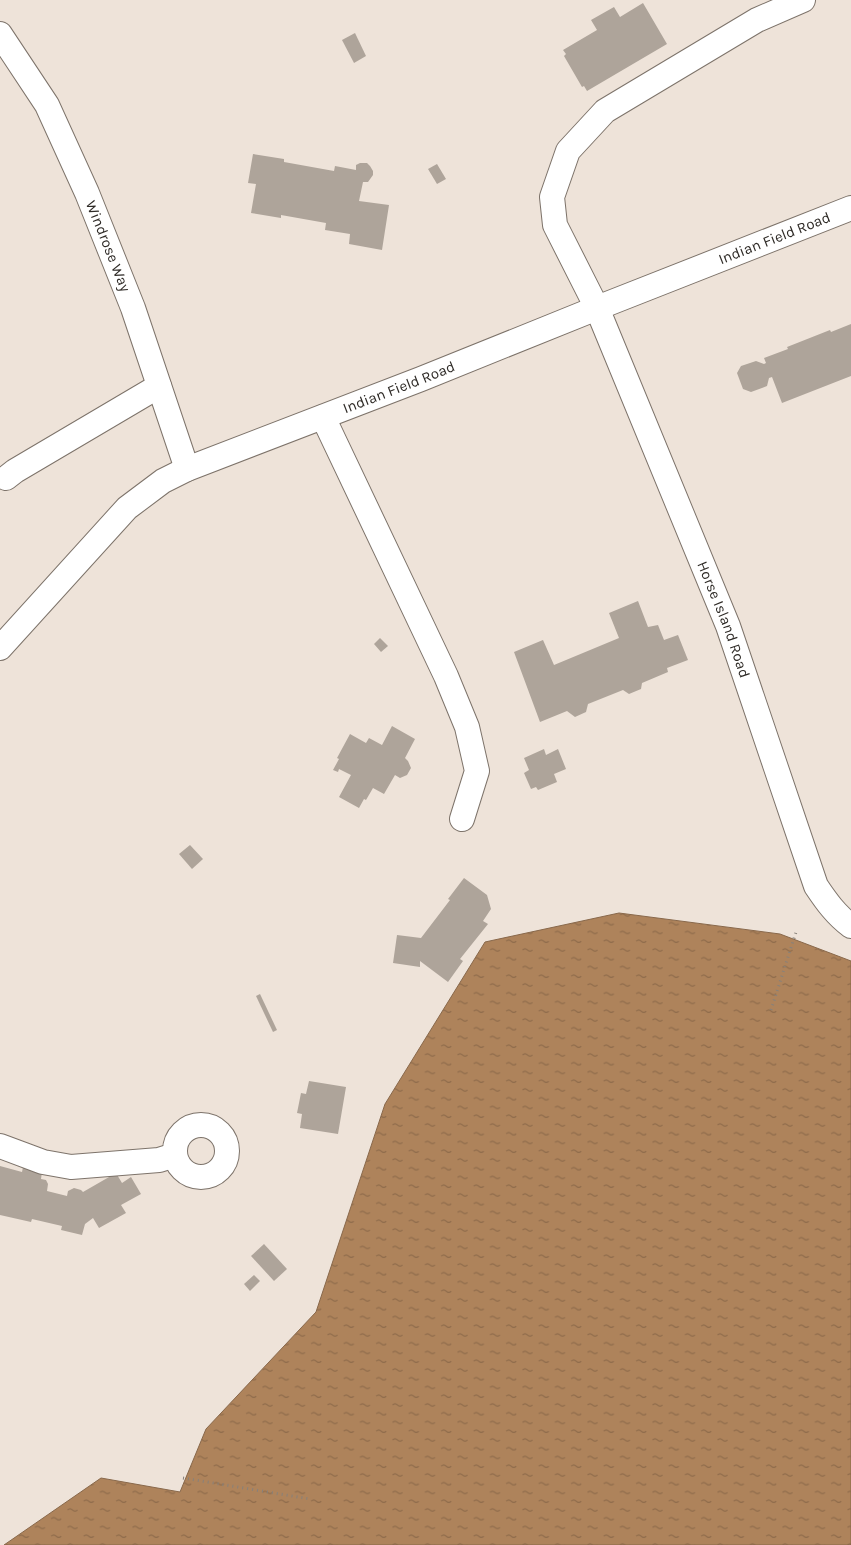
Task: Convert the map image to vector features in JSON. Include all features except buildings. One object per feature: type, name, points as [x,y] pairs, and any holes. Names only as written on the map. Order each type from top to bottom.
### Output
[{"type":"street","name":"Horse Island Road","points":[[803,0],[757,20],[605,111],[568,151],[552,197],[555,225],[597,308],[728,626],[816,886],[829,906],[841,919],[851,926]]},
{"type":"street","name":"Windrose Way","points":[[0,34],[47,105],[87,192],[130,299],[188,470]]},
{"type":"street","name":"Indian Field Road","points":[[0,648],[127,508],[163,481],[851,208]]},
{"type":"street","points":[[6,478],[159,386]]},
{"type":"street","points":[[324,417],[446,676],[467,727],[478,771],[462,819]]},
{"type":"street","points":[[0,1146],[43,1162],[71,1168],[159,1160],[175,1155]]},
{"type":"path","points":[[771,1010],[796,929]]},
{"type":"path","points":[[183,1478],[310,1499]]},
{"type":"water","points":[[619,913],[780,934],[851,961],[851,1545],[4,1545],[101,1478],[180,1492],[206,1429],[316,1312],[385,1104],[485,942]]}]
